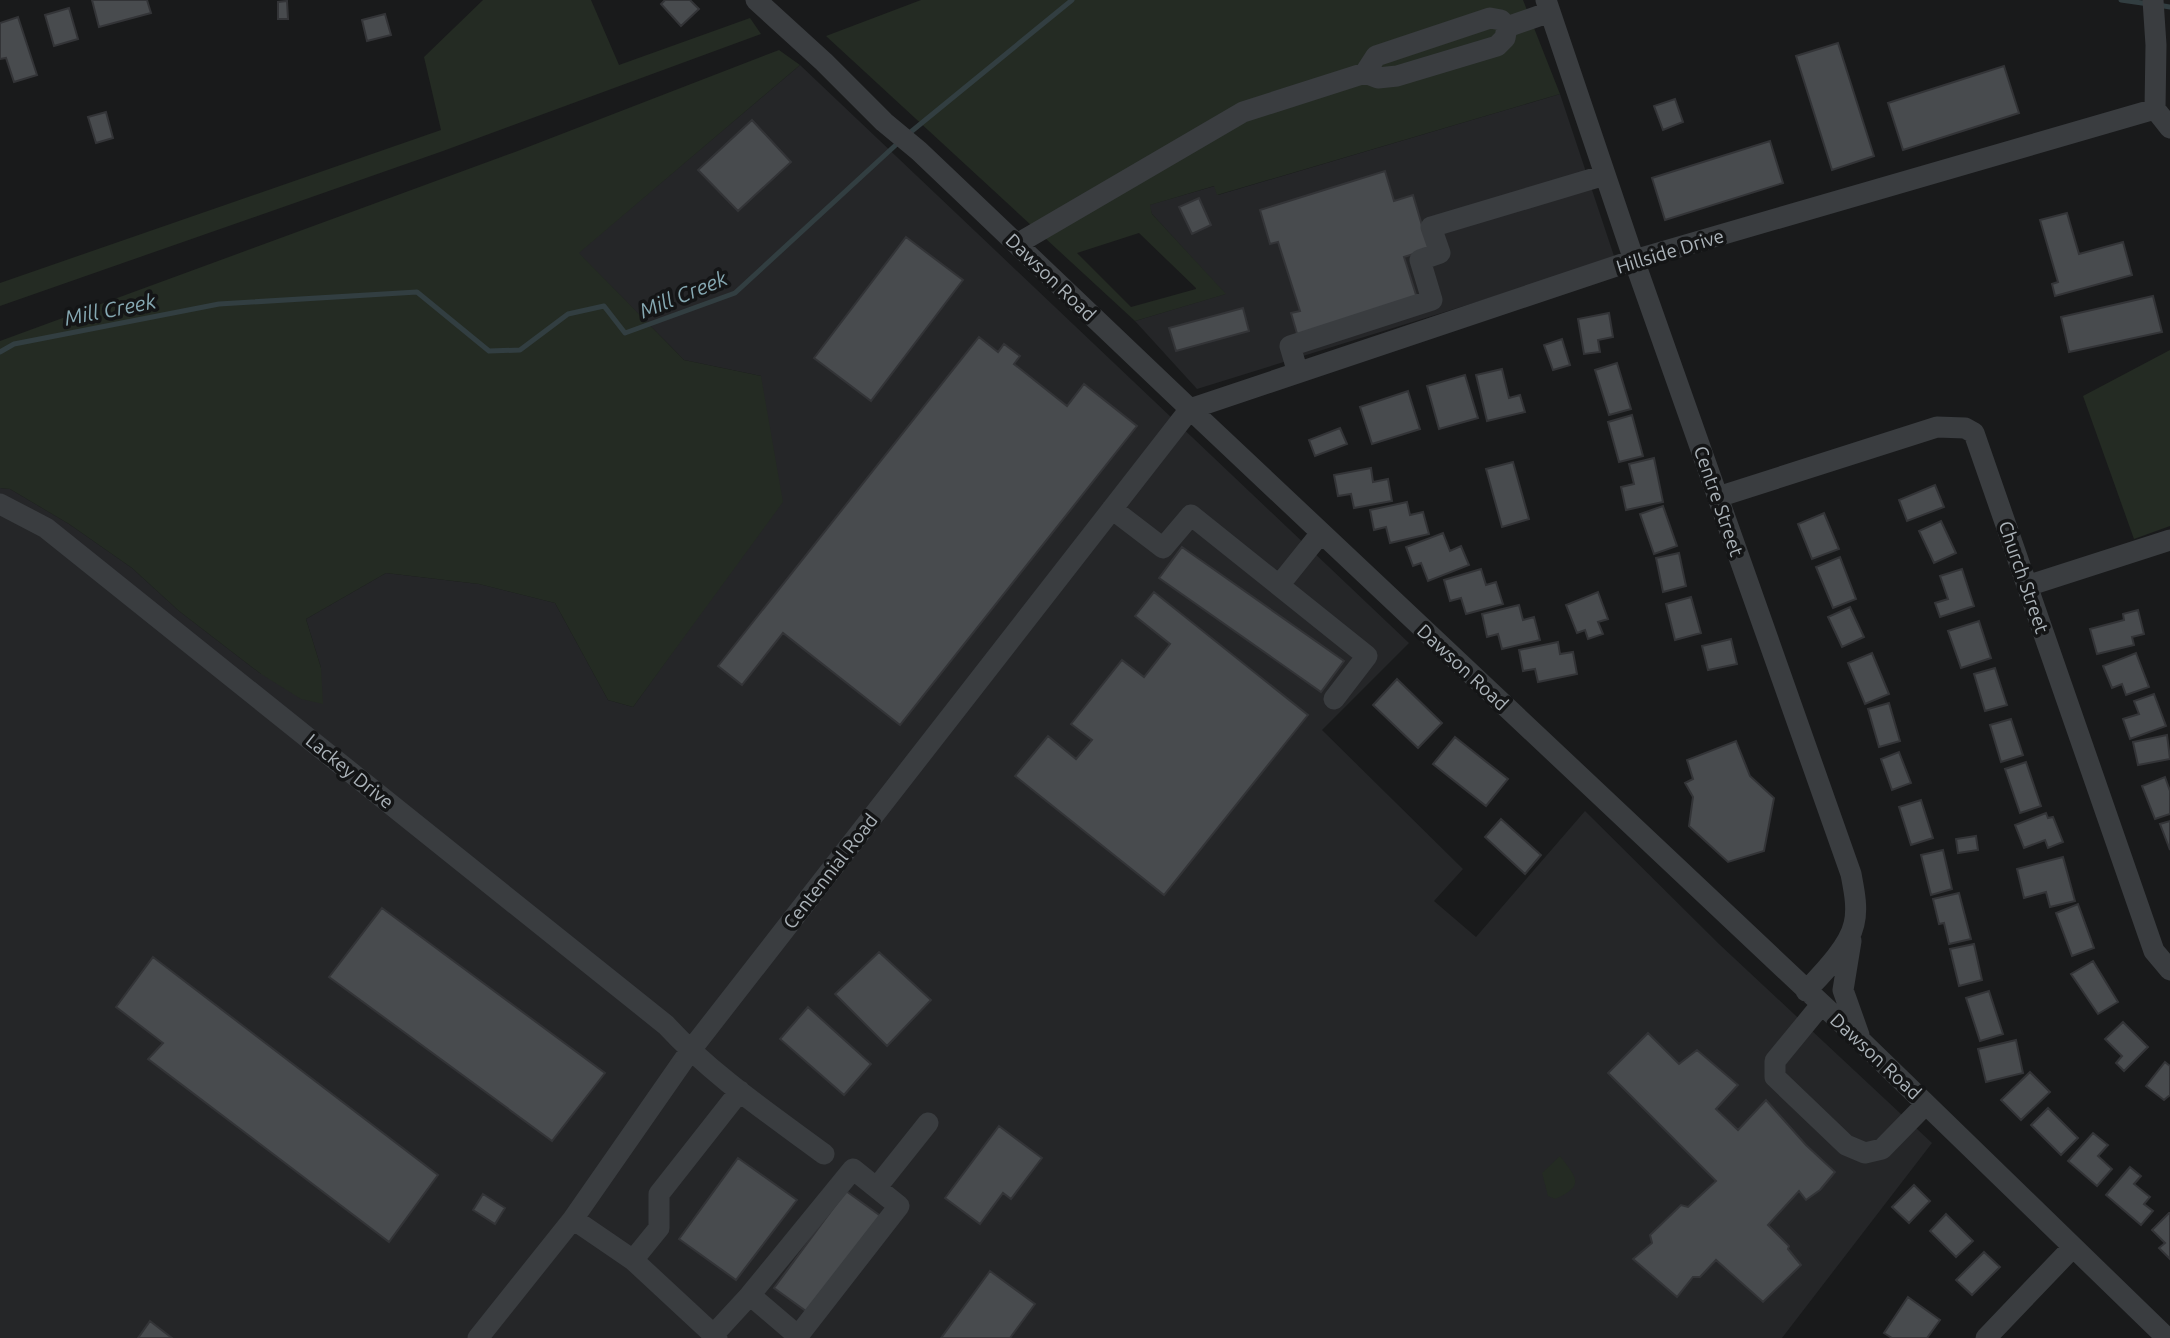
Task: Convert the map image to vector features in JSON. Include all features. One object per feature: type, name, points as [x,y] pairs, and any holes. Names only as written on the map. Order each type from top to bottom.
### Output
[{"type":"street","points":[[2153,0],[2156,45],[2155,109],[2170,128]]},
{"type":"street","name":"Dawson Road","points":[[766,2],[884,122],[919,151],[1861,1041],[2167,1338]]},
{"type":"street","points":[[1017,244],[1243,112],[1366,73],[1376,56],[1490,19],[1501,20],[1507,27],[1548,6]]},
{"type":"street","name":"Centre Street","points":[[1548,6],[1634,260],[1852,874],[1854,925],[1775,1061],[1775,1077],[1846,1145],[1865,1153],[1882,1149],[1926,1104]]},
{"type":"street","name":"Hillside Drive","points":[[1190,409],[1634,260],[2155,109]]},
{"type":"street","points":[[1298,373],[1290,346],[1432,300],[1420,260],[1440,253],[1432,227],[1605,175]]},
{"type":"street","name":"Centennial Road","points":[[478,1338],[573,1219],[690,1051],[1190,409]]},
{"type":"street","name":"Church Street","points":[[1718,497],[1937,427],[1965,428],[1974,433],[2154,951],[2170,970]]},
{"type":"street","name":"Lackey Drive","points":[[0,504],[57,536],[666,1025],[690,1051],[824,1154]]},
{"type":"street","points":[[1112,509],[1163,548],[1191,515],[1367,656],[1334,699]]},
{"type":"street","points":[[1280,584],[1321,533]]},
{"type":"street","points":[[2027,586],[2170,540]]},
{"type":"street","points":[[1854,925],[1843,990],[1861,1041]]},
{"type":"street","points":[[633,1261],[659,1228],[659,1194],[740,1091]]},
{"type":"street","points":[[877,1187],[928,1123]]},
{"type":"street","points":[[573,1219],[633,1261],[715,1336],[853,1169],[899,1206],[798,1336],[750,1295]]},
{"type":"street","points":[[1986,1338],[2073,1248]]},
{"type":"shaded area","points":[[483,0],[591,0],[619,65],[750,18],[761,34],[443,151],[0,306],[0,283],[441,130],[424,57]]},
{"type":"shaded area","points":[[921,0],[1523,0],[1560,94],[1217,195],[1214,186],[1150,205],[1152,214],[1226,294],[1135,321],[826,36]],"holes":[[[1139,233],[1196,288],[1131,307],[1077,253]]]},
{"type":"shaded area","points":[[779,50],[800,65],[579,253],[684,360],[761,376],[783,502],[633,707],[608,700],[555,603],[479,584],[386,573],[306,619],[321,668],[323,704],[301,699],[261,674],[179,611],[132,568],[69,524],[10,489],[0,488],[0,341],[515,152]]},
{"type":"shaded area","points":[[800,65],[1409,643],[1322,730],[1463,869],[1434,901],[1476,937],[1585,811],[1719,944],[1932,1143],[1782,1338],[0,1338],[0,488],[10,489],[69,524],[132,568],[179,611],[261,674],[321,668],[306,619],[386,573],[479,584],[555,603],[608,700],[633,707],[692,625],[761,376],[684,360],[578,253]]},
{"type":"shaded area","points":[[1560,94],[1615,259],[1197,389],[1135,321],[1225,294],[1152,214],[1149,205],[1215,186],[1218,195]]},
{"type":"shaded area","points":[[2170,350],[2170,526],[2134,539],[2083,396]]},
{"type":"shaded area","points":[[1560,1156],[1575,1180],[1571,1190],[1555,1199],[1548,1196],[1542,1173]]},
{"type":"building","points":[[92,0],[147,0],[151,13],[99,27]]},
{"type":"building","points":[[665,0],[690,0],[699,9],[681,26],[661,4]]},
{"type":"building","points":[[287,1],[288,19],[278,19],[278,2]]},
{"type":"building","points":[[69,8],[78,39],[54,46],[45,15]]},
{"type":"building","points":[[385,14],[391,35],[367,41],[362,20]]},
{"type":"building","points":[[18,17],[37,75],[14,82],[6,58],[0,59],[0,23]]},
{"type":"building","points":[[1838,43],[1874,156],[1832,170],[1796,56]]},
{"type":"building","points":[[2004,66],[2019,113],[1903,150],[1888,103]]},
{"type":"building","points":[[1675,99],[1683,122],[1663,130],[1654,106]]},
{"type":"building","points":[[106,112],[113,138],[96,143],[88,117]]},
{"type":"building","points":[[752,120],[791,162],[738,211],[698,170]]},
{"type":"building","points":[[1770,141],[1783,183],[1665,220],[1652,178]]},
{"type":"building","points":[[1385,171],[1394,201],[1413,195],[1429,249],[1404,257],[1418,301],[1298,337],[1291,313],[1300,311],[1278,242],[1270,244],[1260,210]]},
{"type":"building","points":[[1199,198],[1211,225],[1192,234],[1179,207]]},
{"type":"building","points":[[2067,213],[2079,254],[2123,242],[2132,275],[2055,296],[2052,284],[2058,282],[2040,220]]},
{"type":"building","points":[[906,237],[963,280],[871,401],[814,358]]},
{"type":"building","points":[[2153,296],[2162,332],[2069,352],[2061,317]]},
{"type":"building","points":[[1243,308],[1249,331],[1176,351],[1169,328]]},
{"type":"building","points":[[1609,313],[1613,337],[1598,340],[1600,352],[1584,354],[1578,319]]},
{"type":"building","points":[[979,337],[998,352],[1004,344],[1020,356],[1014,364],[1067,406],[1084,384],[1137,426],[900,725],[783,633],[742,685],[718,666]]},
{"type":"building","points":[[1562,339],[1570,365],[1553,370],[1544,345]]},
{"type":"building","points":[[1617,363],[1631,409],[1609,415],[1595,370]]},
{"type":"building","points":[[1502,369],[1509,398],[1520,395],[1525,412],[1487,421],[1476,375]]},
{"type":"building","points":[[1465,375],[1478,418],[1439,429],[1427,386]]},
{"type":"building","points":[[1408,391],[1420,429],[1372,444],[1360,407]]},
{"type":"building","points":[[1632,415],[1643,456],[1619,462],[1608,422]]},
{"type":"building","points":[[1340,428],[1347,444],[1315,456],[1309,440]]},
{"type":"building","points":[[1654,458],[1663,502],[1626,510],[1621,487],[1634,484],[1629,464]]},
{"type":"building","points":[[1513,462],[1529,519],[1502,527],[1486,469]]},
{"type":"building","points":[[1371,468],[1373,482],[1388,479],[1392,501],[1354,508],[1351,494],[1338,496],[1334,475]]},
{"type":"building","points":[[1935,485],[1944,507],[1907,521],[1899,500]]},
{"type":"building","points":[[1407,502],[1410,515],[1423,512],[1429,534],[1390,543],[1386,527],[1374,530],[1370,510]]},
{"type":"building","points":[[1663,506],[1677,546],[1654,554],[1640,514]]},
{"type":"building","points":[[1824,513],[1839,549],[1812,559],[1798,524]]},
{"type":"building","points":[[1941,521],[1956,553],[1934,563],[1919,531]]},
{"type":"building","points":[[1443,533],[1450,551],[1461,546],[1469,565],[1428,581],[1421,563],[1413,566],[1406,547]]},
{"type":"building","points":[[1182,547],[1344,661],[1321,692],[1159,578]]},
{"type":"building","points":[[1679,553],[1686,586],[1663,592],[1656,558]]},
{"type":"building","points":[[1840,557],[1856,599],[1833,608],[1816,567]]},
{"type":"building","points":[[1481,569],[1486,585],[1496,582],[1503,604],[1466,614],[1461,598],[1450,601],[1444,580]]},
{"type":"building","points":[[1962,569],[1974,606],[1940,617],[1935,603],[1948,599],[1940,576]]},
{"type":"building","points":[[1154,592],[1308,715],[1164,895],[1015,776],[1048,736],[1076,759],[1092,740],[1071,724],[1122,660],[1144,677],[1170,644],[1135,616]]},
{"type":"building","points":[[1598,592],[1608,619],[1598,622],[1603,634],[1588,639],[1585,630],[1577,633],[1566,605]]},
{"type":"building","points":[[1691,597],[1701,633],[1675,640],[1666,604]]},
{"type":"building","points":[[1519,605],[1523,620],[1534,617],[1540,640],[1502,649],[1498,634],[1487,637],[1482,614]]},
{"type":"building","points":[[1850,607],[1864,637],[1842,647],[1828,617]]},
{"type":"building","points":[[2138,610],[2144,634],[2132,637],[2134,645],[2097,654],[2090,629],[2124,620],[2123,614]]},
{"type":"building","points":[[1979,621],[1991,658],[1961,668],[1948,631]]},
{"type":"building","points":[[1731,639],[1737,664],[1708,670],[1702,646]]},
{"type":"building","points":[[1558,642],[1560,654],[1573,652],[1577,674],[1538,682],[1535,669],[1523,671],[1519,650]]},
{"type":"building","points":[[1872,653],[1889,694],[1865,704],[1848,663]]},
{"type":"building","points":[[2136,653],[2149,687],[2126,695],[2122,684],[2112,688],[2103,666]]},
{"type":"building","points":[[1995,668],[2007,705],[1985,711],[1974,674]]},
{"type":"building","points":[[1397,679],[1442,723],[1418,748],[1373,705]]},
{"type":"building","points":[[2154,694],[2166,726],[2130,739],[2123,719],[2139,714],[2134,701]]},
{"type":"building","points":[[1889,703],[1900,741],[1879,747],[1868,709]]},
{"type":"building","points":[[2011,719],[2023,755],[2001,762],[1990,725]]},
{"type":"building","points":[[2167,735],[2170,759],[2138,765],[2133,742]]},
{"type":"building","points":[[1455,737],[1508,779],[1486,806],[1433,764]]},
{"type":"building","points":[[1736,741],[1750,776],[1774,798],[1764,851],[1728,862],[1689,826],[1693,797],[1685,783],[1693,779],[1687,760]]},
{"type":"building","points":[[1899,752],[1911,783],[1892,790],[1881,759]]},
{"type":"building","points":[[2026,762],[2041,806],[2020,813],[2005,769]]},
{"type":"building","points":[[2165,777],[2170,791],[2170,814],[2155,819],[2142,786]]},
{"type":"building","points":[[1921,800],[1933,838],[1911,845],[1899,807]]},
{"type":"building","points":[[2046,813],[2048,818],[2053,817],[2063,842],[2048,848],[2045,840],[2024,848],[2015,825]]},
{"type":"building","points":[[1501,819],[1541,855],[1525,874],[1485,837]]},
{"type":"building","points":[[2170,821],[2170,850],[2160,824]]},
{"type":"building","points":[[1976,836],[1978,850],[1958,853],[1956,839]]},
{"type":"building","points":[[1943,850],[1952,889],[1931,895],[1921,855]]},
{"type":"building","points":[[2063,857],[2075,901],[2050,907],[2046,892],[2024,898],[2017,869]]},
{"type":"building","points":[[1959,893],[1971,939],[1949,944],[1944,923],[1939,924],[1933,899]]},
{"type":"building","points":[[2078,904],[2094,948],[2072,956],[2056,913]]},
{"type":"building","points":[[382,908],[605,1073],[552,1141],[329,977]]},
{"type":"building","points":[[1974,944],[1982,980],[1959,986],[1950,949]]},
{"type":"building","points":[[879,952],[931,1000],[887,1046],[835,994]]},
{"type":"building","points":[[153,957],[438,1175],[389,1242],[148,1059],[163,1043],[116,1007]]},
{"type":"building","points":[[2093,961],[2118,1002],[2098,1014],[2071,974]]},
{"type":"building","points":[[1989,991],[2003,1034],[1980,1041],[1966,998]]},
{"type":"building","points":[[808,1007],[871,1064],[844,1095],[780,1039]]},
{"type":"building","points":[[2123,1022],[2148,1047],[2124,1071],[2116,1063],[2122,1056],[2105,1039]]},
{"type":"building","points":[[1648,1033],[1679,1064],[1697,1050],[1738,1085],[1716,1109],[1738,1130],[1766,1100],[1806,1145],[1835,1172],[1820,1190],[1806,1200],[1799,1191],[1768,1225],[1789,1246],[1788,1249],[1801,1265],[1763,1302],[1716,1260],[1700,1277],[1693,1277],[1677,1297],[1633,1259],[1652,1243],[1650,1235],[1681,1205],[1688,1207],[1716,1181],[1608,1073]]},
{"type":"building","points":[[2016,1040],[2023,1073],[1986,1082],[1978,1049]]},
{"type":"building","points":[[2165,1062],[2170,1066],[2170,1095],[2164,1100],[2146,1086]]},
{"type":"building","points":[[2030,1072],[2050,1092],[2021,1120],[2001,1100]]},
{"type":"building","points":[[2048,1108],[2078,1138],[2061,1155],[2031,1125]]},
{"type":"building","points":[[999,1126],[1042,1158],[1011,1199],[1003,1193],[980,1224],[945,1198]]},
{"type":"building","points":[[2093,1133],[2108,1145],[2098,1156],[2112,1169],[2097,1186],[2068,1161]]},
{"type":"building","points":[[738,1158],[797,1200],[736,1280],[679,1239]]},
{"type":"building","points":[[2130,1167],[2141,1176],[2134,1184],[2150,1197],[2144,1204],[2153,1211],[2141,1225],[2106,1195]]},
{"type":"building","points":[[1914,1185],[1930,1201],[1909,1223],[1892,1207]]},
{"type":"building","points":[[846,1191],[882,1217],[810,1314],[774,1288]]},
{"type":"building","points":[[483,1194],[505,1208],[495,1224],[473,1210]]},
{"type":"building","points":[[2169,1213],[2170,1259],[2159,1248],[2165,1243],[2152,1230]]},
{"type":"building","points":[[1946,1214],[1973,1241],[1956,1257],[1930,1231]]},
{"type":"building","points":[[1984,1252],[2000,1267],[1972,1295],[1956,1280]]},
{"type":"building","points":[[990,1271],[1035,1304],[1010,1338],[941,1338]]},
{"type":"building","points":[[1908,1297],[1940,1320],[1927,1338],[1892,1338],[1884,1333]]},
{"type":"building","points":[[150,1321],[172,1338],[138,1338]]},
{"type":"waterway","name":"Mill Creek","points":[[907,135],[1072,0]]},
{"type":"waterway","name":"Mill Creek","points":[[2121,0],[2149,4]]},
{"type":"waterway","name":"Mill Creek","points":[[2158,5],[2170,7]]},
{"type":"waterway","name":"Mill Creek","points":[[0,352],[14,344],[219,304],[417,292],[489,351],[520,350],[568,314],[604,306],[625,333],[735,293],[899,142]]}]
